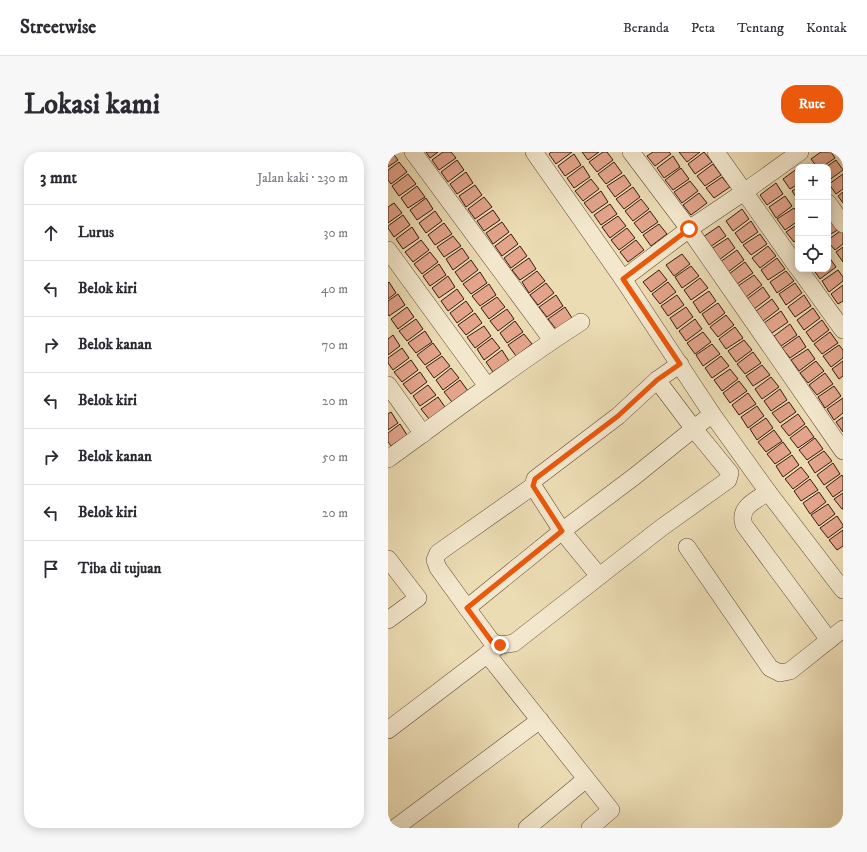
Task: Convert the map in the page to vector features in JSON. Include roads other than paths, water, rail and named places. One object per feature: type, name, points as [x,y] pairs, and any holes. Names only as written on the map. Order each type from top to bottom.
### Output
[{"type":"street","points":[[414,152],[552,340]]},
{"type":"street","points":[[534,152],[623,279],[712,414],[768,492],[843,590]]},
{"type":"street","points":[[630,152],[689,229],[843,451]]},
{"type":"street","points":[[716,152],[795,264]]},
{"type":"street","points":[[623,279],[689,229],[744,192],[798,159]]},
{"type":"street","points":[[831,207],[843,224]]},
{"type":"street","points":[[388,250],[487,386]]},
{"type":"street","points":[[801,272],[843,330]]},
{"type":"street","points":[[388,459],[487,386],[552,340],[581,322]]},
{"type":"street","points":[[590,828],[611,810],[540,720],[494,650],[492,642],[438,568],[435,560],[438,553],[533,486],[538,476],[618,416],[657,380],[680,364]]},
{"type":"street","points":[[388,730],[494,650],[514,643],[661,528],[728,480],[730,474],[657,380]]},
{"type":"street","points":[[388,385],[423,434]]},
{"type":"street","points":[[467,608],[562,531],[712,414]]},
{"type":"street","points":[[533,486],[562,531],[599,576]]},
{"type":"street","points":[[768,492],[745,508],[742,517],[744,525],[829,640]]},
{"type":"street","points":[[687,547],[770,668],[780,673],[790,671],[843,629]]},
{"type":"street","points":[[388,559],[418,598],[388,620]]},
{"type":"street","points":[[395,828],[540,720]]},
{"type":"street","points":[[536,825],[586,779]]}]
